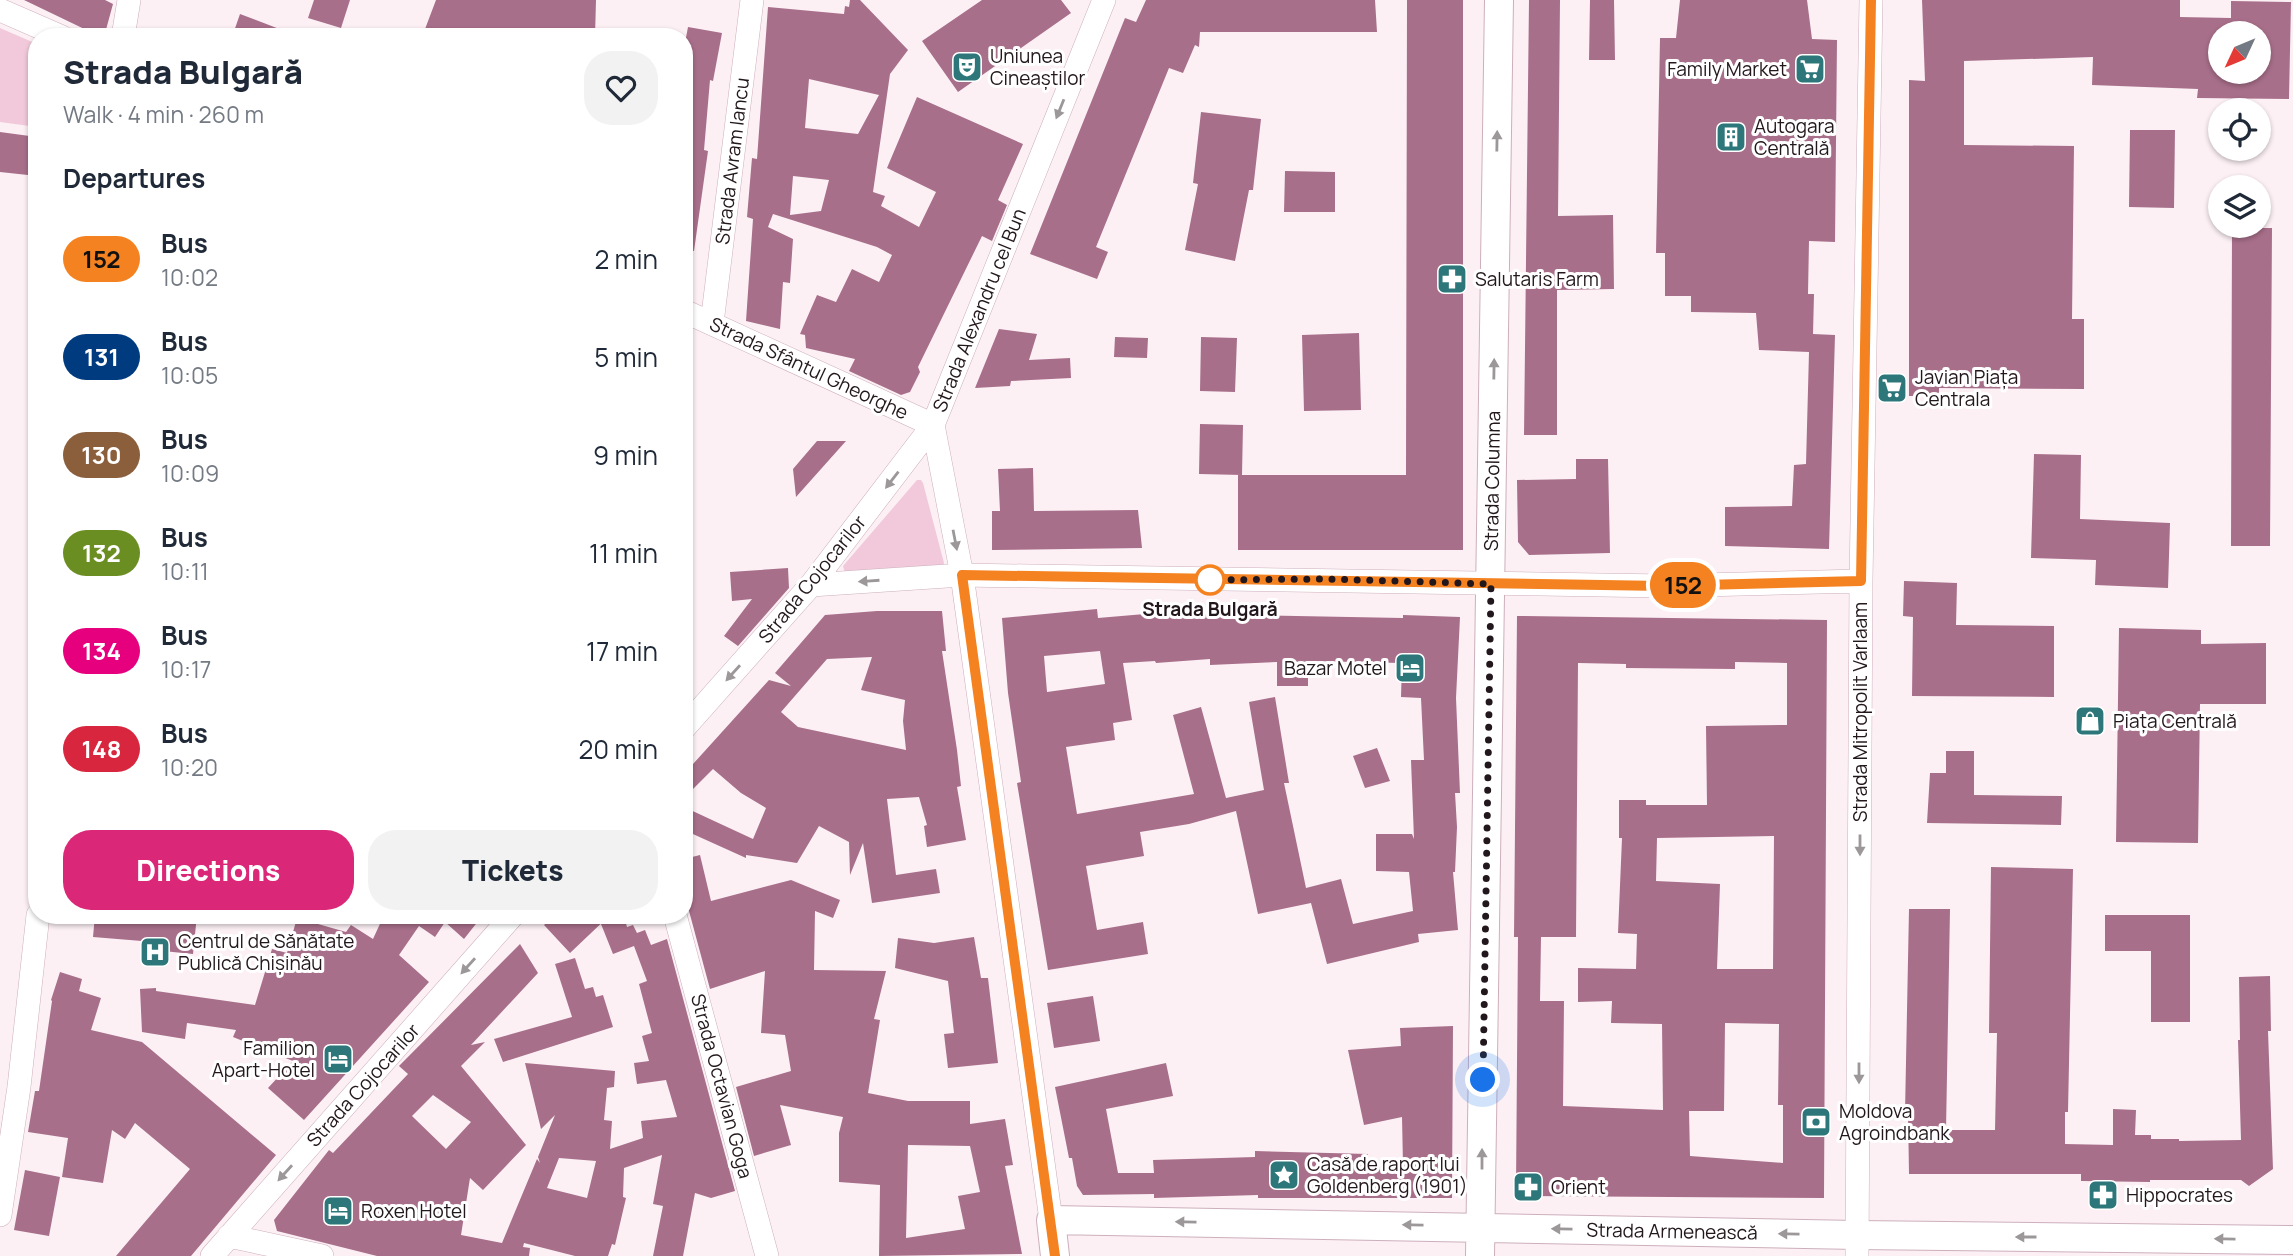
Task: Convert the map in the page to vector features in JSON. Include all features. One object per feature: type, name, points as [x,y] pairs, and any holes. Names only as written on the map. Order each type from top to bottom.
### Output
[{"type":"main road","name":"Strada Columna","points":[[1480,1256],[1499,0]]},
{"type":"main road","name":"Strada Armenească","points":[[1051,1220],[1481,1227],[1857,1246],[2293,1240]]},
{"type":"main road","name":"Strada Alexandru cel Bun","points":[[1051,1220],[1055,1256]]},
{"type":"street","points":[[124,28],[129,0]]},
{"type":"street","name":"Strada Avram Iancu","points":[[712,323],[752,0]]},
{"type":"street","name":"Strada Alexandru cel Bun","points":[[1051,1220],[962,575],[933,425],[1104,0]]},
{"type":"street","name":"Strada Mitropolit Varlaam","points":[[1857,1246],[1861,581],[1871,0]]},
{"type":"street","points":[[0,10],[41,28]]},
{"type":"street","name":"Strada Sfântul Gheorghe","points":[[693,315],[933,425]]},
{"type":"street","name":"Strada Cojocarilor","points":[[693,718],[811,585],[933,425]]},
{"type":"street","points":[[811,585],[962,575],[1664,586],[1861,581]]},
{"type":"street","points":[[0,1215],[10,1085],[37,924]]},
{"type":"street","name":"Strada Cojocarilor","points":[[212,1256],[505,924]]},
{"type":"street","name":"Strada Octavian Goga","points":[[678,924],[767,1256]]},
{"type":"street","points":[[229,1236],[322,1256]]},
{"type":"shaded area","points":[[0,28],[28,40],[28,126],[0,122]]},
{"type":"shaded area","points":[[917,480],[923,483],[944,563],[943,570],[847,573],[843,566]]},
{"type":"building","points":[[24,0],[105,0],[113,4],[106,28],[82,28]]},
{"type":"building","points":[[314,0],[350,0],[341,28],[308,18]]},
{"type":"building","points":[[436,0],[596,0],[595,28],[425,28]]},
{"type":"building","points":[[850,0],[860,0],[908,50],[890,74],[873,192],[885,196],[881,206],[919,227],[936,192],[887,168],[917,97],[1023,144],[998,200],[1007,205],[992,241],[982,236],[918,367],[920,372],[910,392],[901,395],[849,371],[855,359],[806,348],[805,335],[800,334],[817,295],[836,302],[852,269],[879,282],[892,255],[877,247],[773,214],[768,227],[793,239],[790,283],[783,282],[780,329],[746,321],[753,219],[747,217],[752,158],[757,159],[768,7],[844,14],[845,6],[849,7]],"holes":[[[809,79],[879,95],[858,134],[805,128]],[[793,176],[829,180],[821,211],[790,215]]]},
{"type":"building","name":"Uniunea Cineaștilor","points":[[982,0],[1061,0],[1071,13],[958,92],[922,41]]},
{"type":"building","points":[[1146,0],[1375,0],[1377,32],[1200,32],[1199,47],[1195,45],[1183,73],[1169,68],[1096,247],[1108,252],[1097,279],[1030,254],[1125,18],[1136,22]]},
{"type":"building","points":[[1407,0],[1463,0],[1463,550],[1238,550],[1238,475],[1406,475]]},
{"type":"building","points":[[1529,0],[1560,0],[1558,216],[1613,215],[1614,289],[1557,290],[1557,435],[1524,435]]},
{"type":"building","points":[[1590,0],[1614,0],[1615,60],[1589,60]]},
{"type":"building","points":[[1680,0],[1807,0],[1812,39],[1837,40],[1835,242],[1809,241],[1808,294],[1814,294],[1813,334],[1835,335],[1829,549],[1725,546],[1725,507],[1792,506],[1794,465],[1806,464],[1809,352],[1759,350],[1756,313],[1691,312],[1691,296],[1665,296],[1665,253],[1656,253],[1660,38],[1676,38]]},
{"type":"building","points":[[1922,0],[2180,0],[2180,17],[2231,18],[2231,1],[2291,2],[2289,99],[2197,98],[2198,89],[2092,85],[2093,57],[1964,61],[1964,145],[2074,146],[2072,319],[2084,319],[2084,389],[1939,388],[1939,396],[1909,396],[1909,80],[1925,81]]},
{"type":"building","points":[[240,14],[277,28],[235,28]]},
{"type":"building","points":[[688,27],[722,33],[713,81],[710,80],[704,150],[708,151],[694,251],[693,28]]},
{"type":"building","points":[[1201,112],[1261,119],[1253,190],[1249,190],[1235,261],[1185,250],[1198,184],[1193,183]]},
{"type":"building","points":[[2130,130],[2175,130],[2174,208],[2129,207]]},
{"type":"building","points":[[0,132],[28,136],[28,175],[0,172]]},
{"type":"building","points":[[1285,171],[1335,172],[1335,212],[1284,212]]},
{"type":"building","points":[[2272,228],[2270,546],[2231,546],[2232,238],[2271,238]]},
{"type":"building","points":[[999,329],[1037,334],[1029,360],[1070,358],[1071,378],[1011,381],[1010,386],[975,388]]},
{"type":"building","points":[[1359,333],[1361,410],[1304,411],[1302,335]]},
{"type":"building","points":[[1115,337],[1148,338],[1147,358],[1114,357]]},
{"type":"building","points":[[1201,337],[1237,338],[1235,392],[1200,391]]},
{"type":"building","points":[[1200,424],[1243,425],[1242,475],[1199,474]]},
{"type":"building","points":[[817,441],[846,441],[796,497],[793,469]]},
{"type":"building","points":[[2034,454],[2081,455],[2080,519],[2170,523],[2168,588],[2095,585],[2096,560],[2031,558]]},
{"type":"building","points":[[1576,459],[1608,459],[1610,553],[1529,555],[1518,542],[1517,480],[1576,479]]},
{"type":"building","points":[[1033,468],[1034,511],[1138,510],[1142,548],[992,550],[992,511],[1000,511],[998,469]]},
{"type":"building","points":[[788,568],[789,588],[738,646],[724,636],[752,599],[732,601],[730,572]]},
{"type":"building","points":[[1904,581],[1957,583],[1956,625],[2054,626],[2054,697],[1912,696],[1913,617],[1903,616]]},
{"type":"building","points":[[1097,609],[1098,618],[1180,611],[1181,616],[1250,612],[1250,615],[1460,617],[1456,698],[1460,793],[1455,793],[1457,827],[1453,872],[1458,930],[1418,934],[1419,942],[1327,964],[1311,903],[1258,914],[1236,811],[1189,824],[1140,832],[1144,856],[1086,866],[1097,930],[1143,922],[1148,954],[1048,970],[1017,783],[1021,782],[1008,693],[1002,618]],"holes":[[[1100,651],[1105,684],[1047,692],[1044,656]],[[1210,659],[1210,665],[1277,662],[1277,686],[1308,686],[1308,661],[1402,663],[1401,697],[1421,698],[1424,760],[1411,760],[1414,839],[1412,834],[1376,834],[1376,871],[1409,872],[1413,911],[1353,924],[1341,879],[1306,888],[1284,783],[1289,783],[1275,697],[1249,702],[1264,790],[1226,798],[1201,707],[1173,715],[1194,794],[1077,814],[1066,747],[1115,740],[1113,723],[1132,720],[1123,663]]]},
{"type":"building","points":[[877,611],[942,611],[946,651],[942,651],[957,750],[961,786],[957,787],[966,840],[927,847],[924,826],[927,825],[919,797],[887,799],[896,875],[936,869],[940,893],[872,903],[863,843],[850,875],[849,842],[819,826],[797,863],[746,855],[746,858],[693,834],[693,811],[753,839],[766,808],[741,793],[713,769],[693,789],[693,764],[769,680],[791,686],[775,673],[825,615]],"holes":[[[872,657],[861,690],[905,700],[903,721],[906,750],[798,727],[781,712],[827,659]]]},
{"type":"building","points":[[1517,616],[1827,620],[1824,1198],[1523,1196],[1516,1189],[1518,937],[1514,937]],"holes":[[[1735,662],[1787,663],[1787,725],[1706,726],[1707,805],[1646,805],[1646,800],[1619,800],[1619,838],[1622,838],[1618,933],[1637,934],[1636,969],[1578,968],[1578,1002],[1612,1001],[1611,1023],[1662,1024],[1663,1110],[1563,1106],[1564,1001],[1540,1001],[1541,937],[1576,937],[1578,663],[1626,664],[1626,668],[1735,669]],[[1774,836],[1773,969],[1717,969],[1720,884],[1656,881],[1657,838]],[[1725,1023],[1779,1024],[1778,1105],[1783,1105],[1783,1163],[1690,1156],[1689,1111],[1724,1111]]]},
{"type":"building","points":[[2119,628],[2201,630],[2201,644],[2266,643],[2266,704],[2200,704],[2198,843],[2116,842]]},
{"type":"building","points":[[1377,748],[1390,781],[1365,788],[1353,756]]},
{"type":"building","points":[[1946,751],[1974,751],[1974,795],[2062,796],[2061,825],[1927,823],[1930,773],[1946,773]]},
{"type":"building","points":[[700,855],[711,901],[791,880],[840,900],[833,918],[815,911],[814,970],[886,971],[874,1019],[880,1020],[868,1093],[908,1101],[970,1101],[970,1124],[1005,1119],[1013,1165],[1005,1166],[1022,1254],[879,1256],[880,1185],[839,1182],[839,1133],[843,1117],[780,1105],[791,1145],[754,1156],[736,1087],[791,1071],[785,1035],[761,1033],[765,971],[710,989],[692,924],[693,857]],"holes":[[[908,1145],[970,1146],[980,1192],[958,1196],[965,1229],[906,1238]]]},
{"type":"building","points":[[1991,867],[2073,869],[2065,1144],[2113,1145],[2113,1109],[2136,1110],[2135,1135],[2151,1135],[2151,1139],[2241,1140],[2239,977],[2270,976],[2271,1031],[2268,1031],[2273,1169],[2249,1186],[2241,1180],[2081,1181],[2081,1174],[1909,1174],[1908,1113],[1905,1113],[1909,909],[1950,909],[1946,1130],[1995,1130],[1997,1033],[1989,1033]]},
{"type":"building","points":[[2105,915],[2190,915],[2190,1022],[2151,1022],[2151,951],[2105,951]]},
{"type":"building","points":[[94,924],[196,924],[193,954],[153,950],[154,942],[93,937]]},
{"type":"building","points":[[295,924],[318,924],[346,932],[351,925],[373,939],[380,924],[444,924],[435,937],[419,926],[399,955],[429,982],[304,1120],[268,1088],[293,1061],[233,1037],[236,1030],[187,1023],[185,1039],[142,1032],[140,989],[156,988],[156,991],[255,1005],[272,949],[287,953]]},
{"type":"building","points":[[447,924],[476,924],[464,939]]},
{"type":"building","points":[[545,924],[601,924],[570,953]]},
{"type":"building","points":[[601,924],[626,924],[627,927],[633,925],[637,933],[645,930],[651,945],[667,939],[735,1191],[711,1198],[695,1193],[683,1256],[653,1256],[663,1206],[653,1204],[662,1155],[624,1168],[623,1197],[626,1198],[615,1245],[612,1244],[608,1256],[575,1256],[524,1243],[523,1247],[530,1248],[529,1256],[377,1256],[277,1231],[274,1220],[329,1150],[333,1153],[408,1074],[399,1066],[520,944],[538,973],[471,1045],[485,1042],[461,1066],[526,1145],[483,1190],[470,1178],[461,1235],[502,1243],[537,1159],[540,1163],[538,1157],[555,1115],[541,1129],[525,1063],[615,1071],[614,1087],[607,1088],[604,1120],[612,1121],[610,1149],[643,1138],[641,1121],[677,1117],[666,1080],[637,1084],[634,1063],[649,1061],[642,1036],[652,1033],[639,984],[647,981],[634,946],[613,954]],"holes":[[[433,1095],[471,1122],[446,1149],[412,1116]],[[559,1158],[596,1161],[587,1198],[547,1188]]]},
{"type":"building","points":[[974,937],[981,978],[988,978],[998,1063],[948,1068],[944,1034],[954,1033],[948,981],[895,968],[898,938],[934,943]]},
{"type":"building","points":[[575,958],[585,989],[593,987],[596,997],[603,995],[613,1027],[503,1062],[494,1039],[572,1017],[555,964]]},
{"type":"building","points":[[60,972],[82,979],[79,991],[101,998],[91,1030],[142,1042],[276,1155],[191,1256],[116,1256],[190,1169],[135,1123],[125,1139],[112,1130],[103,1183],[62,1177],[68,1138],[28,1132],[35,1091],[39,1091],[51,1000]]},
{"type":"building","points":[[1093,996],[1100,1041],[1054,1048],[1047,1003]]},
{"type":"building","points":[[1453,1026],[1452,1198],[1258,1198],[1258,1195],[1154,1198],[1154,1194],[1083,1195],[1077,1186],[1055,1087],[1166,1063],[1173,1096],[1106,1109],[1118,1173],[1154,1173],[1153,1160],[1255,1157],[1255,1151],[1368,1154],[1368,1166],[1403,1165],[1402,1117],[1364,1125],[1348,1050],[1401,1046],[1400,1028]]},
{"type":"building","points":[[25,1170],[60,1177],[49,1236],[14,1230]]},
{"type":"bus line","name":"152","points":[[1055,1256],[962,575],[1664,586],[1861,581],[1871,0]]},
{"type":"place","name":"Uniunea Cineaștilor","points":[[967,67]]},
{"type":"place","name":"Family Market","points":[[1810,69]]},
{"type":"place","name":"Autogara Centrală","points":[[1731,137]]},
{"type":"place","name":"Salutaris Farm","points":[[1452,279]]},
{"type":"place","name":"Javian Piața Centrala","points":[[1892,388]]},
{"type":"place","name":"Strada Bulgară","points":[[1210,580]]},
{"type":"place","name":"Bazar Motel","points":[[1410,668]]},
{"type":"place","name":"Piața Centrală","points":[[2090,721]]},
{"type":"place","name":"Centrul de Sănătate Publică Chișinău","points":[[155,952]]},
{"type":"place","name":"Familion Apart-Hotel","points":[[338,1059]]},
{"type":"place","name":"Moldova Agroindbank","points":[[1816,1122]]},
{"type":"place","name":"Casă de raport lui Goldenberg (1901)","points":[[1284,1175]]},
{"type":"place","name":"Orient","points":[[1528,1187]]},
{"type":"place","name":"Hippocrates","points":[[2103,1195]]},
{"type":"place","name":"Roxen Hotel","points":[[338,1211]]},
{"type":"route","points":[[1210,580],[1325,579],[1491,584],[1483,1080]]}]
